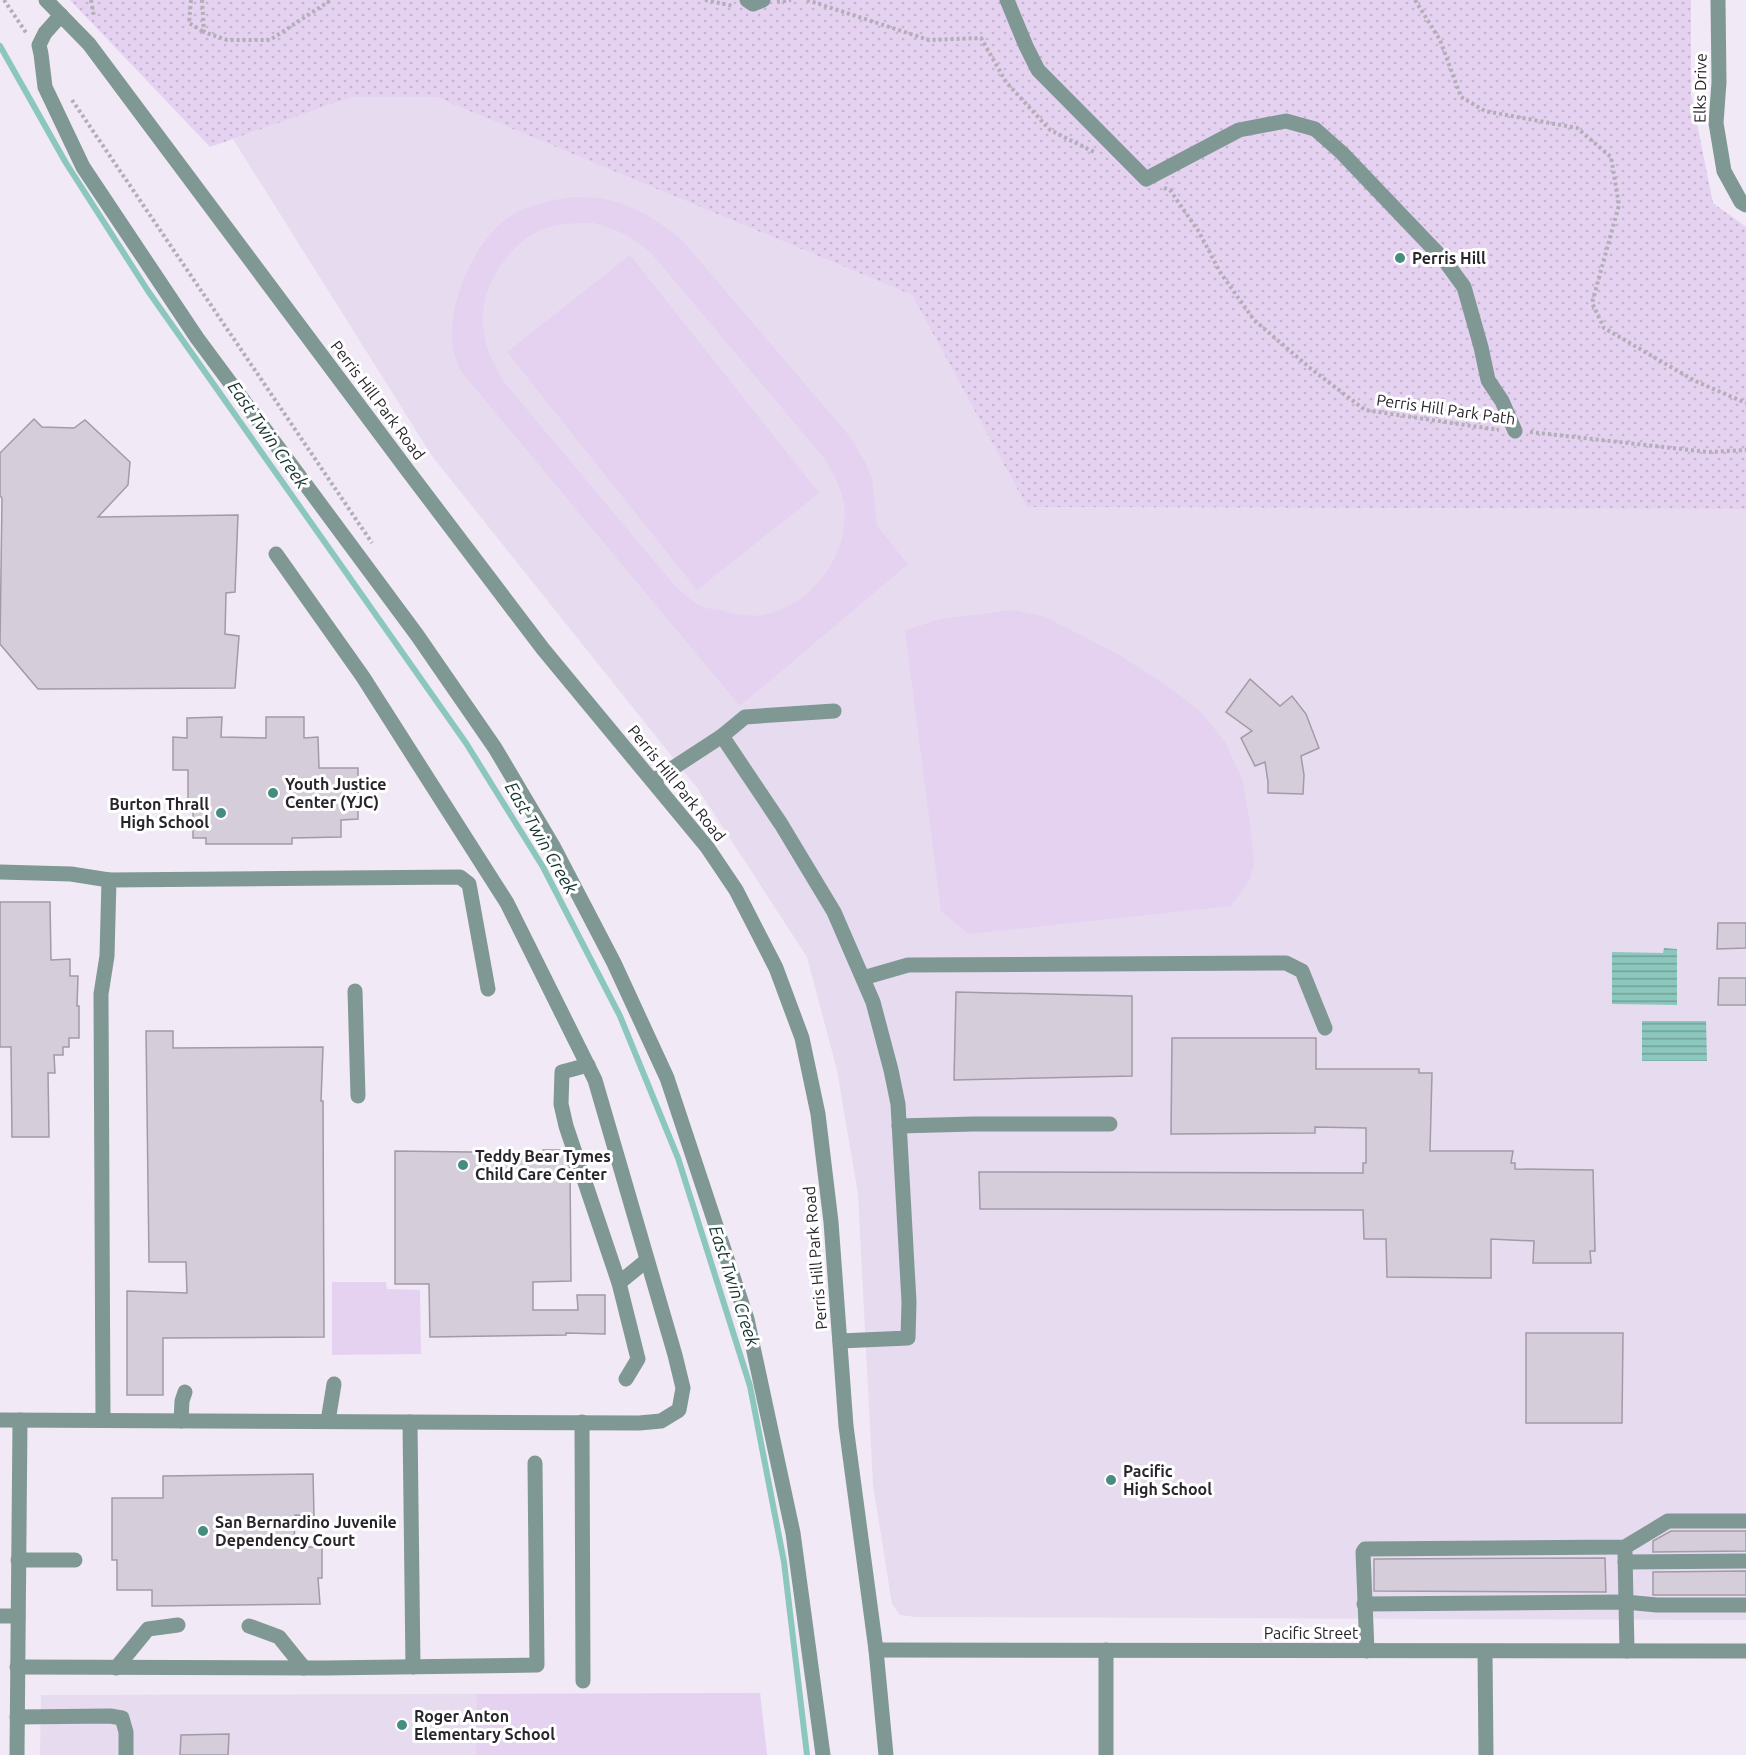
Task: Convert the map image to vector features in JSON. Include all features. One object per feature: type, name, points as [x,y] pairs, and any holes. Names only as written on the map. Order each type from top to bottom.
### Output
[{"type":"street","name":"Perris Hill Park Road","points":[[46,0],[89,44],[115,77],[543,649],[706,847],[736,890],[776,968],[802,1038],[818,1114],[831,1222],[846,1426],[876,1650],[886,1755]]},
{"type":"street","points":[[747,0],[753,4],[763,0]]},
{"type":"street","points":[[1007,0],[1038,70],[1146,179],[1239,130],[1286,121],[1315,129],[1342,153],[1445,261],[1464,287],[1488,380],[1502,401],[1515,431]]},
{"type":"street","name":"Elks Drive","points":[[1718,0],[1719,82],[1716,123],[1724,171],[1741,202],[1746,205]]},
{"type":"street","points":[[61,15],[45,33],[39,45],[40,54],[45,87],[82,166],[197,338],[417,635],[495,748],[553,846],[614,963],[653,1047],[675,1099],[747,1319],[794,1533],[823,1755]]},
{"type":"street","points":[[0,1420],[661,1421],[679,1410],[682,1388],[595,1080],[588,1065],[507,903],[363,678],[276,554]]},
{"type":"street","points":[[653,781],[722,736],[745,717],[834,711]]},
{"type":"street","points":[[722,736],[782,824],[834,912],[873,1002],[898,1104],[909,1302],[908,1338],[840,1341]]},
{"type":"street","points":[[0,872],[71,874],[109,880],[460,877],[469,884],[488,988]]},
{"type":"street","points":[[103,1420],[101,994],[107,956],[109,880]]},
{"type":"street","points":[[863,978],[908,965],[1286,963],[1302,971],[1325,1028]]},
{"type":"street","points":[[355,991],[358,1096]]},
{"type":"street","points":[[588,1065],[562,1072],[561,1104],[619,1283],[638,1359],[626,1379]]},
{"type":"street","points":[[899,1126],[1110,1124]]},
{"type":"street","points":[[619,1283],[647,1260]]},
{"type":"street","points":[[328,1421],[334,1384]]},
{"type":"street","points":[[181,1421],[185,1392]]},
{"type":"street","points":[[17,1755],[20,1420]]},
{"type":"street","points":[[410,1422],[413,1667]]},
{"type":"street","points":[[582,1422],[583,1681]]},
{"type":"street","points":[[17,1667],[304,1668],[537,1665],[535,1463]]},
{"type":"street","points":[[1625,1554],[1668,1521],[1746,1521]]},
{"type":"street","points":[[1367,1651],[1364,1604],[1365,1549],[1625,1554],[1746,1561]]},
{"type":"street","points":[[1625,1554],[1627,1651]]},
{"type":"street","points":[[18,1560],[75,1560]]},
{"type":"street","points":[[1364,1604],[1625,1602],[1657,1605],[1746,1605]]},
{"type":"street","points":[[0,1616],[18,1616]]},
{"type":"street","points":[[116,1668],[148,1629],[178,1625]]},
{"type":"street","points":[[249,1626],[279,1637],[304,1668]]},
{"type":"street","name":"Pacific Street","points":[[876,1650],[1746,1651]]},
{"type":"street","points":[[1106,1650],[1106,1755]]},
{"type":"street","points":[[1485,1652],[1486,1755]]},
{"type":"street","points":[[17,1717],[110,1716],[122,1718],[126,1732],[126,1755]]},
{"type":"path","points":[[4,0],[40,54]]},
{"type":"path","points":[[91,0],[94,16]]},
{"type":"path","points":[[191,0],[189,23],[204,32],[227,40],[270,40],[331,0]]},
{"type":"path","points":[[202,0],[204,32]]},
{"type":"path","points":[[807,0],[929,40],[981,38],[1006,82],[1050,130],[1101,156]]},
{"type":"path","points":[[1415,0],[1440,40],[1461,97],[1485,111],[1577,128],[1611,157],[1619,205],[1592,303],[1604,328],[1695,381],[1746,403]]},
{"type":"path","points":[[67,93],[374,545]]},
{"type":"path","name":"Perris Hill Park Path","points":[[1146,179],[1170,190],[1199,232],[1220,272],[1254,320],[1310,368],[1365,410],[1515,431],[1708,452],[1746,450]]},
{"type":"shaded area","points":[[70,0],[1691,0],[1691,94],[1713,203],[1746,227],[1746,509],[1027,507],[912,295],[436,97],[352,97],[210,147]]},
{"type":"shaded area","name":"Pacific High School","points":[[352,97],[436,97],[912,295],[1027,507],[1746,509],[1746,1620],[915,1617],[900,1615],[892,1604],[873,1485],[858,1194],[837,1070],[807,957],[698,789],[432,456],[233,139]]},
{"type":"shaded area","points":[[569,197],[595,198],[625,205],[655,220],[683,241],[851,438],[872,479],[877,526],[908,564],[740,706],[460,370],[455,356],[452,331],[459,293],[475,256],[486,239],[512,215],[540,204]],"holes":[[[594,223],[618,231],[651,253],[825,459],[838,483],[845,510],[840,546],[823,577],[797,601],[764,615],[754,616],[703,607],[690,599],[675,586],[504,382],[489,352],[483,324],[486,295],[492,280],[514,249],[537,232],[556,226]]]},
{"type":"shaded area","points":[[630,255],[819,493],[697,590],[507,352]]},
{"type":"shaded area","points":[[1013,610],[1043,616],[1118,654],[1173,690],[1202,713],[1225,742],[1243,781],[1254,863],[1250,879],[1231,906],[969,934],[941,911],[905,630],[941,619]]},
{"type":"shaded area","points":[[1664,948],[1677,949],[1677,1005],[1612,1004],[1612,952],[1663,953]]},
{"type":"shaded area","points":[[1642,1021],[1706,1021],[1707,1061],[1642,1061]]},
{"type":"shaded area","points":[[332,1282],[386,1282],[387,1289],[420,1290],[421,1354],[332,1355]]},
{"type":"shaded area","name":"Roger Anton Elementary School","points":[[760,1693],[767,1755],[40,1755],[41,1695]]},
{"type":"shaded area","points":[[760,1693],[767,1755],[476,1755],[477,1694]]},
{"type":"building","points":[[34,419],[42,427],[74,428],[85,420],[130,462],[128,485],[98,517],[238,515],[235,592],[226,593],[225,634],[239,636],[235,688],[38,689],[0,644],[2,498],[0,496],[0,453]]},
{"type":"building","points":[[1250,679],[1280,706],[1292,696],[1306,714],[1319,748],[1301,756],[1304,775],[1303,794],[1268,793],[1265,762],[1255,766],[1241,738],[1252,731],[1226,712]]},
{"type":"building","name":"Youth Justice Center (YJC)","points":[[222,717],[221,737],[266,738],[266,717],[304,717],[304,738],[318,737],[319,768],[358,768],[358,819],[341,820],[341,837],[292,838],[292,844],[206,844],[206,838],[193,838],[193,809],[188,810],[188,770],[173,770],[173,737],[187,738],[187,718]]},
{"type":"building","points":[[0,902],[50,902],[51,960],[70,959],[70,976],[78,976],[79,1038],[69,1038],[69,1047],[63,1047],[63,1055],[54,1055],[55,1073],[48,1073],[49,1137],[12,1137],[11,1047],[0,1047]]},
{"type":"building","points":[[1718,923],[1746,923],[1746,948],[1717,949]]},
{"type":"building","points":[[1719,978],[1746,978],[1746,1005],[1718,1005]]},
{"type":"building","points":[[956,992],[1132,996],[1132,1076],[954,1080]]},
{"type":"building","points":[[146,1031],[173,1031],[173,1048],[323,1047],[321,1101],[323,1101],[324,1337],[163,1338],[163,1395],[127,1395],[127,1291],[187,1293],[186,1262],[149,1262]]},
{"type":"building","points":[[1172,1038],[1316,1038],[1316,1069],[1419,1069],[1419,1073],[1432,1073],[1430,1151],[1513,1151],[1511,1163],[1515,1163],[1515,1169],[1593,1170],[1595,1251],[1590,1251],[1591,1263],[1533,1263],[1534,1241],[1491,1239],[1491,1278],[1387,1277],[1386,1239],[1364,1239],[1363,1210],[980,1209],[979,1172],[1363,1173],[1363,1163],[1366,1163],[1366,1128],[1315,1127],[1315,1133],[1171,1134]]},
{"type":"building","points":[[543,1150],[564,1150],[570,1168],[571,1281],[533,1282],[533,1310],[578,1310],[577,1295],[605,1295],[605,1334],[430,1337],[429,1284],[395,1284],[395,1151],[543,1153]]},
{"type":"building","points":[[1526,1333],[1623,1333],[1622,1423],[1526,1423]]},
{"type":"building","name":"San Bernardino Juvenile Dependency Court","points":[[313,1474],[314,1516],[295,1515],[294,1547],[322,1547],[322,1578],[318,1578],[320,1604],[152,1606],[152,1590],[117,1590],[117,1560],[112,1560],[112,1498],[163,1498],[163,1476]]},
{"type":"building","points":[[1671,1531],[1746,1531],[1746,1551],[1653,1552],[1653,1541]]},
{"type":"building","points":[[1605,1558],[1606,1592],[1374,1591],[1374,1559]]},
{"type":"building","points":[[1746,1571],[1746,1595],[1653,1595],[1653,1572]]},
{"type":"building","points":[[229,1734],[228,1755],[180,1755],[181,1735]]},
{"type":"waterway","name":"East Twin Creek","points":[[0,46],[66,163],[148,291],[466,743],[543,867],[620,1016],[678,1158],[750,1386],[784,1562],[807,1755]]},
{"type":"place","name":"Perris Hill","points":[[1400,258]]},
{"type":"place","name":"Youth Justice Center (YJC)","points":[[273,793]]},
{"type":"place","name":"Burton Thrall High School","points":[[221,813]]},
{"type":"place","name":"Teddy Bear Tymes Child Care Center","points":[[463,1165]]},
{"type":"place","name":"Pacific High School","points":[[1111,1480]]},
{"type":"place","name":"San Bernardino Juvenile Dependency Court","points":[[203,1531]]},
{"type":"place","name":"Roger Anton Elementary School","points":[[402,1725]]}]
